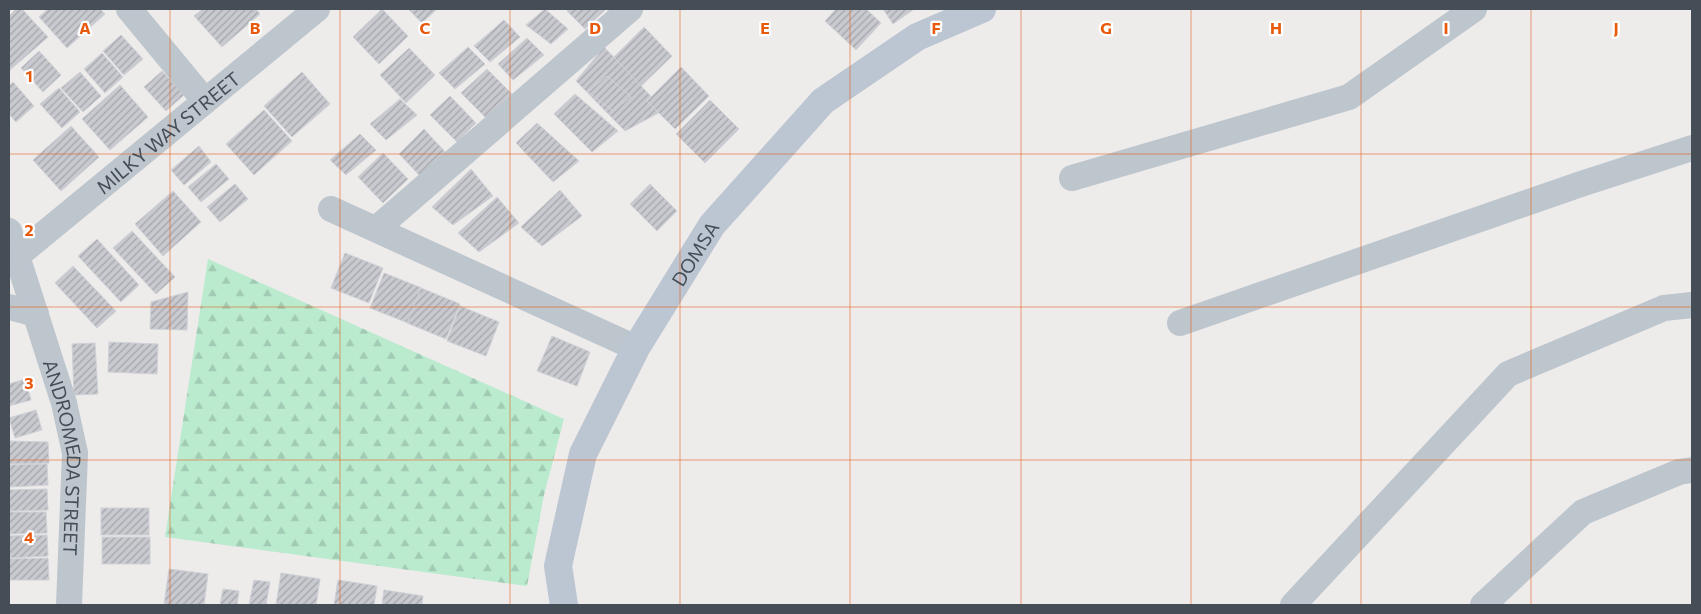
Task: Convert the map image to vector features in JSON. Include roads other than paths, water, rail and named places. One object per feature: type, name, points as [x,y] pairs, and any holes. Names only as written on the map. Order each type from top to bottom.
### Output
[{"type":"main road","name":"DOMSA","points":[[564,605],[558,566],[583,454],[636,348],[712,226],[823,101],[918,37],[982,9]]},
{"type":"street","points":[[129,9],[205,101]]},
{"type":"street","name":"MILKY WAY STREET","points":[[17,256],[318,9]]},
{"type":"street","points":[[376,229],[630,9]]},
{"type":"street","points":[[1072,178],[1349,97],[1474,9]]},
{"type":"street","points":[[1180,323],[1581,184],[1692,148]]},
{"type":"street","points":[[331,208],[636,348]]},
{"type":"street","name":"ANDROMEDA STREET","points":[[9,231],[64,403],[75,453],[69,605]]},
{"type":"street","points":[[1293,605],[1508,374],[1664,308],[1692,305]]},
{"type":"street","points":[[9,307],[36,314]]},
{"type":"street","points":[[1484,605],[1583,512],[1679,472],[1692,470]]}]
